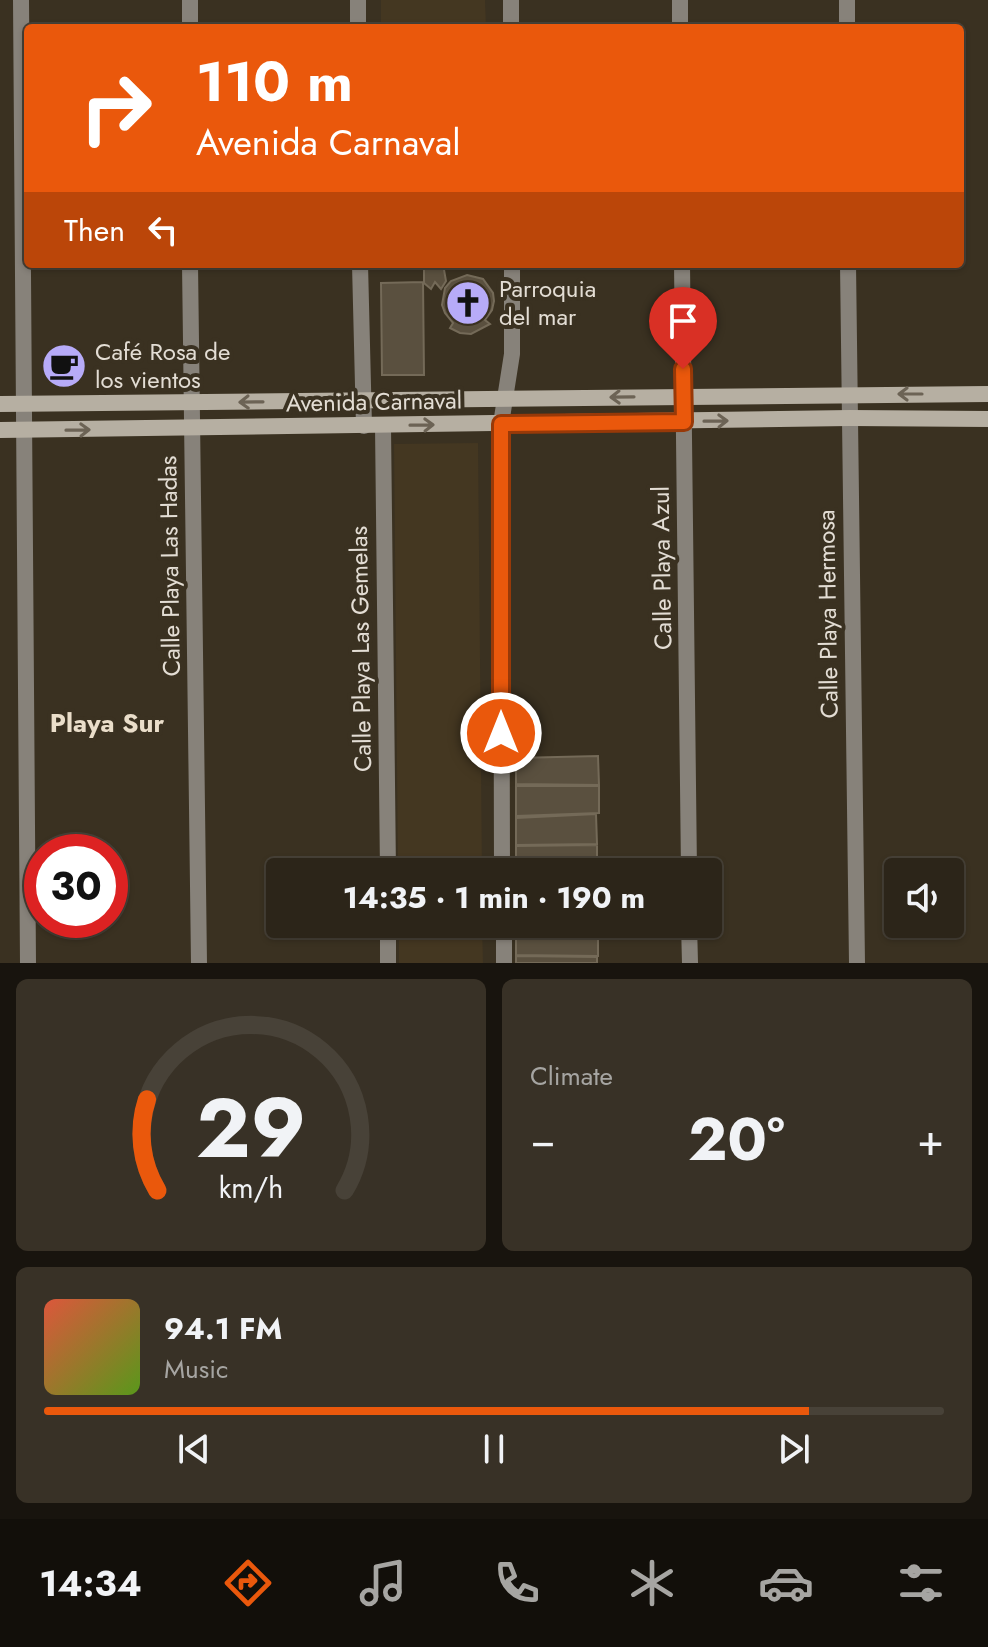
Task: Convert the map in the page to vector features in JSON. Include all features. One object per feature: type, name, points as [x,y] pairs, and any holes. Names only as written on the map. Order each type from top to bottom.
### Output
[{"type":"street","points":[[21,0],[28,963]]},
{"type":"street","points":[[190,0],[190,24]]},
{"type":"street","points":[[358,0],[358,24]]},
{"type":"street","points":[[511,0],[511,24]]},
{"type":"street","points":[[680,0],[680,24]]},
{"type":"street","points":[[847,0],[847,24]]},
{"type":"street","name":"Calle Playa Las Hadas","points":[[190,268],[199,963]]},
{"type":"street","points":[[360,268],[364,426]]},
{"type":"street","points":[[502,858],[501,424],[511,375],[512,268]]},
{"type":"street","name":"Calle Playa Azul","points":[[682,268],[689,858]]},
{"type":"street","name":"Calle Playa Hermosa","points":[[848,268],[857,963]]},
{"type":"street","name":"Avenida Carnaval","points":[[0,404],[988,394]]},
{"type":"street","name":"Avenida Carnaval","points":[[0,430],[850,418],[988,419]]},
{"type":"street","name":"Calle Playa Las Gemelas","points":[[383,426],[388,858]]},
{"type":"street","points":[[388,938],[388,963]]},
{"type":"street","points":[[504,938],[504,963]]},
{"type":"street","points":[[689,938],[690,963]]},
{"type":"shaded area","points":[[381,0],[485,0],[486,24],[381,24]]},
{"type":"shaded area","points":[[478,443],[482,858],[398,858],[394,444]]},
{"type":"shaded area","points":[[399,938],[482,938],[483,963],[399,963]]},
{"type":"building","name":"Parroquia del mar","points":[[424,268],[444,268],[446,281],[441,289],[435,282],[431,289],[424,283]]},
{"type":"building","name":"Parroquia del mar","points":[[467,275],[483,279],[493,293],[494,301],[485,320],[490,324],[471,334],[450,328],[453,323],[442,305],[445,288],[451,281]]},
{"type":"building","points":[[423,282],[424,375],[382,375],[381,283]]},
{"type":"building","points":[[598,756],[599,785],[516,784],[516,758]]},
{"type":"building","points":[[516,786],[599,786],[599,813],[516,816]]},
{"type":"building","points":[[596,814],[597,844],[516,845],[516,818]]},
{"type":"building","points":[[597,845],[597,858],[516,858],[516,846]]},
{"type":"building","points":[[516,938],[598,938],[598,956],[516,955]]},
{"type":"building","points":[[516,956],[597,957],[597,963],[516,963]]},
{"type":"place","name":"Parroquia del mar","points":[[468,303]]},
{"type":"place","name":"Café Rosa de los vientos","points":[[64,366]]},
{"type":"district","name":"Playa Sur","points":[[107,723]]},
{"type":"route","points":[[501,733],[501,424],[684,422],[683,369]]}]
